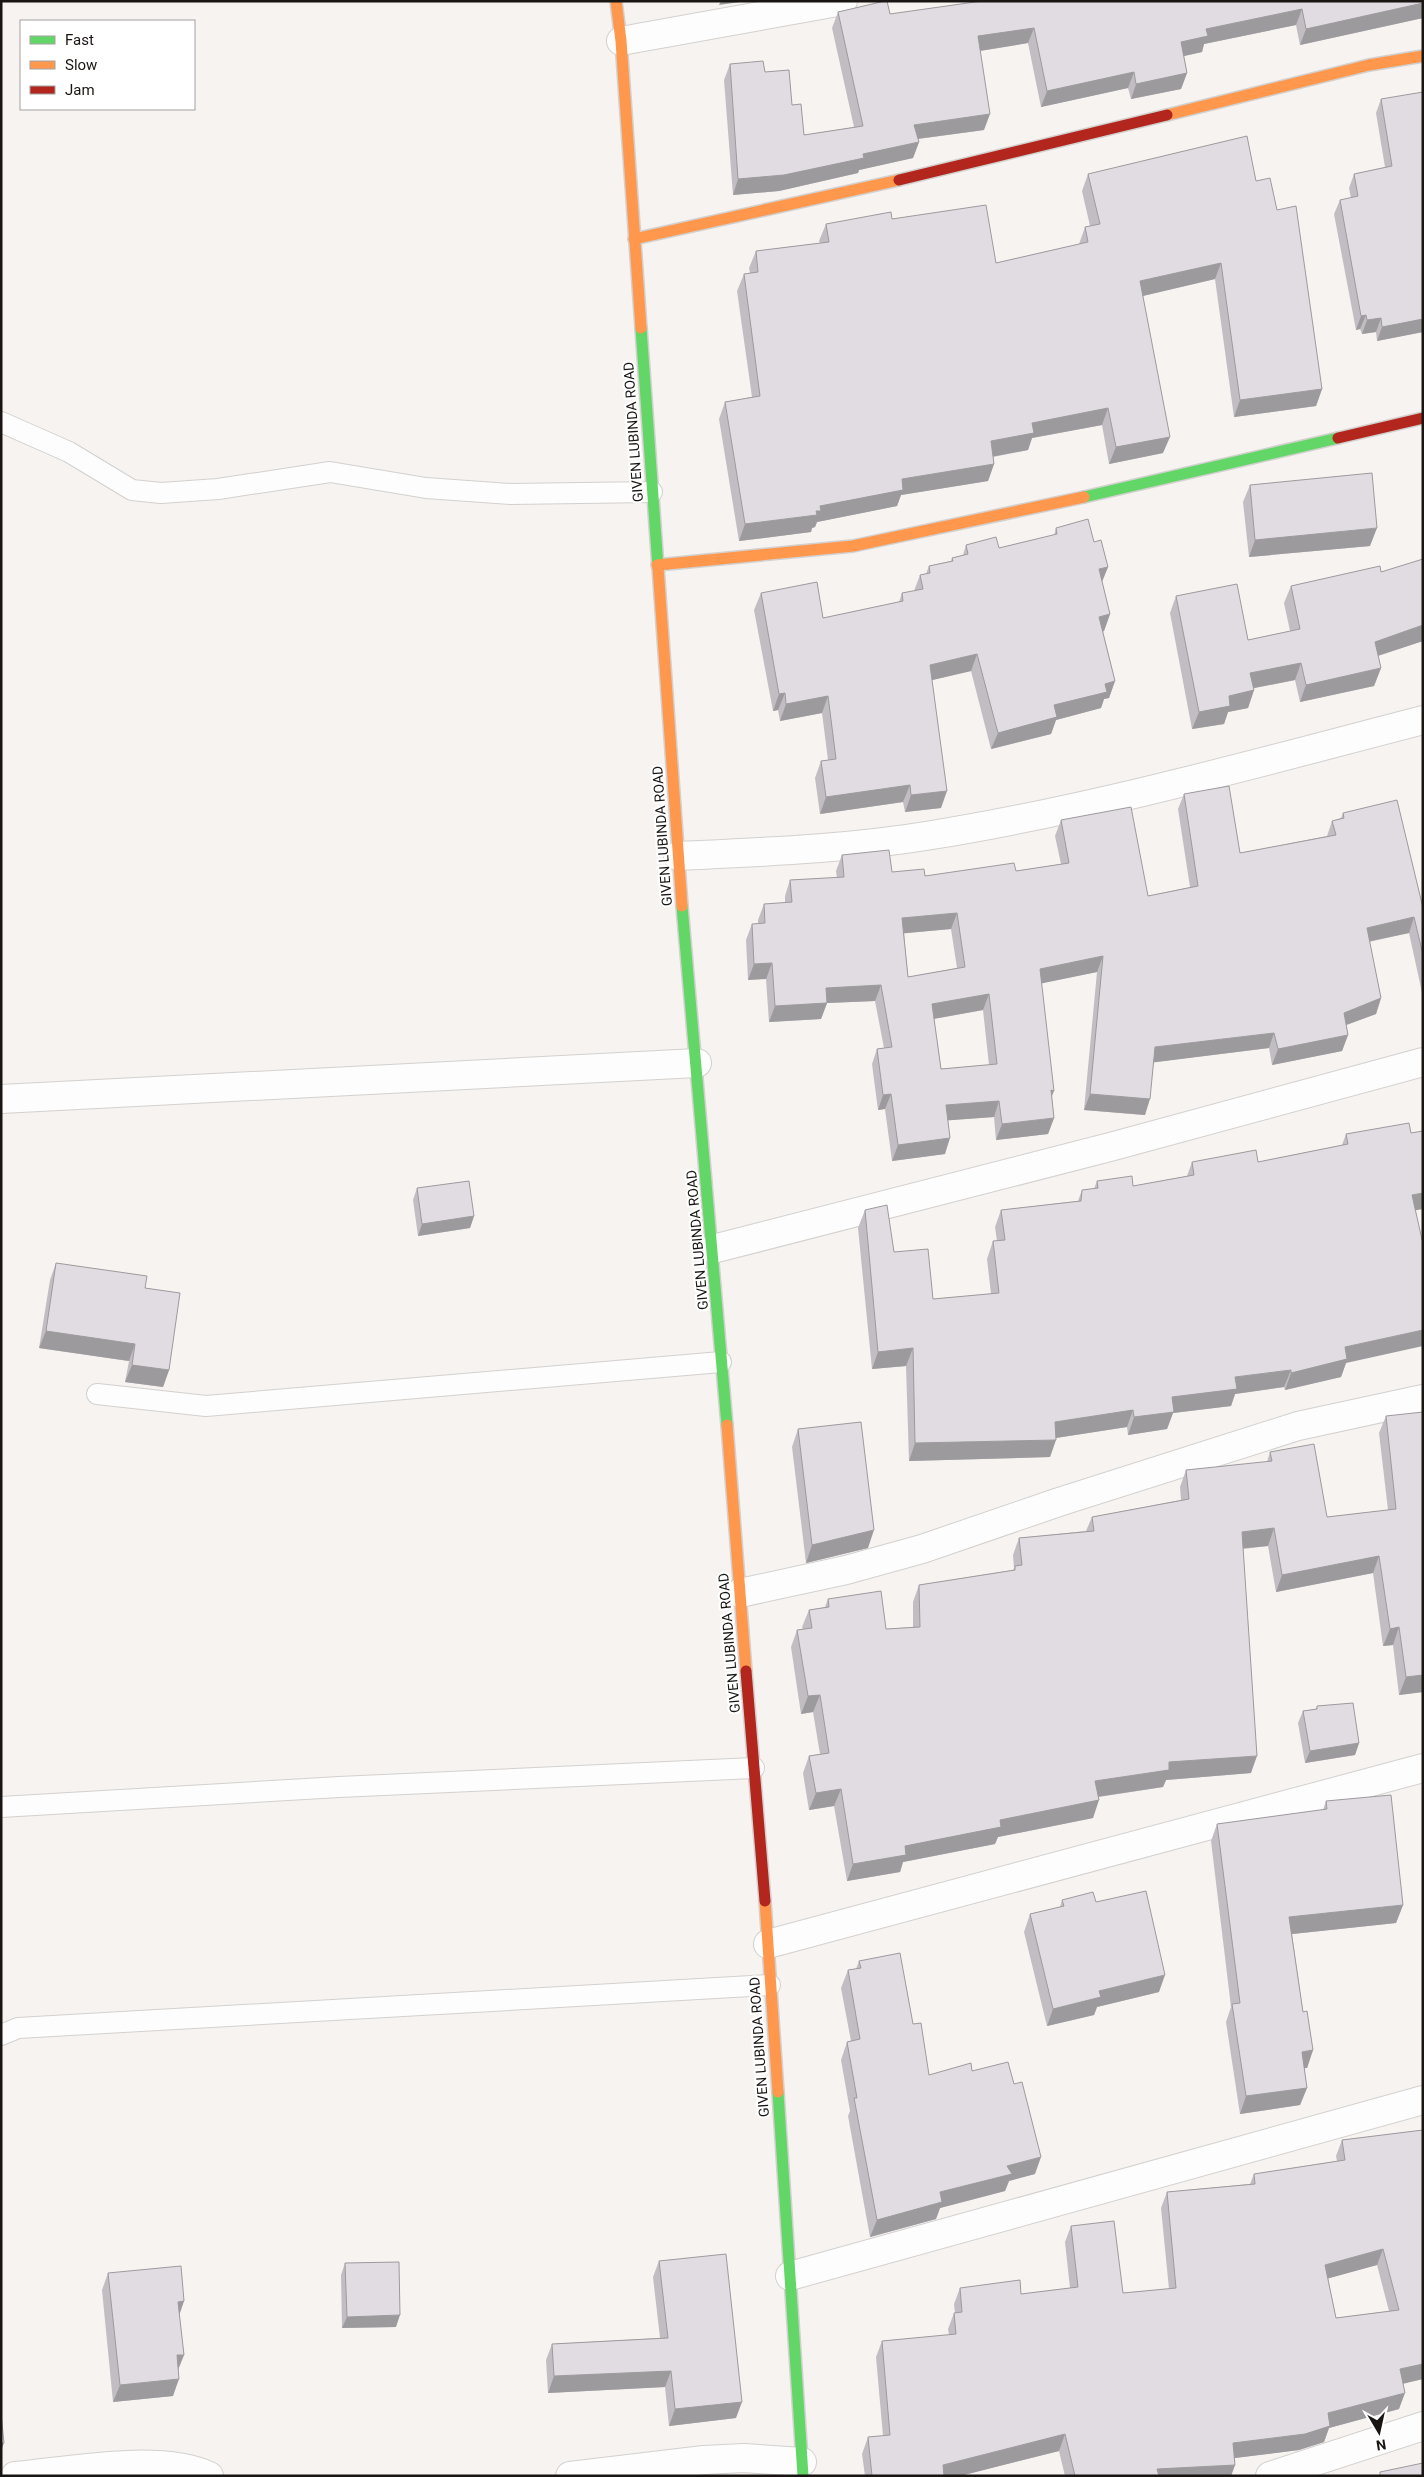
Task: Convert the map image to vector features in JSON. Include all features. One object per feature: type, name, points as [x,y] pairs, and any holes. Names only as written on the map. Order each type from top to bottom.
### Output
[{"type":"street","name":"GIVEN LUBINDA ROAD","points":[[616,1],[621,41],[678,856],[713,1249],[768,1944],[803,2469]]},
{"type":"street","points":[[621,41],[843,1]]},
{"type":"street","points":[[634,239],[932,174],[1369,65],[1423,56]]},
{"type":"street","points":[[658,566],[854,546],[1078,498],[1423,418]]},
{"type":"street","points":[[678,856],[793,850],[931,835],[1073,807],[1423,720]]},
{"type":"street","points":[[713,1249],[1138,1139],[1423,1062]]},
{"type":"street","points":[[1,1099],[697,1063]]},
{"type":"street","points":[[740,1593],[846,1570],[922,1549],[1068,1499],[1298,1426],[1423,1399]]},
{"type":"street","points":[[768,1944],[1423,1768]]},
{"type":"street","points":[[790,2276],[1423,2100]]},
{"type":"street","points":[[1270,2476],[1423,2426]]},
{"type":"street","points":[[570,2476],[704,2460],[744,2458],[803,2469]]},
{"type":"street","points":[[15,2476],[142,2465],[175,2466],[209,2476]]},
{"type":"lane","points":[[1,422],[70,452],[132,490],[161,493],[218,489],[330,472],[426,488],[511,494],[652,492]]},
{"type":"lane","points":[[97,1394],[206,1406],[721,1362]]},
{"type":"lane","points":[[1,1807],[339,1787],[754,1768]]},
{"type":"lane","points":[[1,2035],[18,2028],[770,1985]]},
{"type":"building","points":[[887,1],[890,14],[982,1],[1423,1],[1423,3],[1306,29],[1302,9],[1206,29],[1208,36],[1181,42],[1187,73],[1136,84],[1134,72],[1047,91],[1034,28],[978,36],[990,114],[914,125],[919,142],[863,154],[864,158],[784,175],[738,179],[730,64],[763,61],[765,72],[789,70],[792,105],[801,104],[804,135],[863,126],[838,12]]},
{"type":"building","points":[[1423,92],[1423,319],[1382,327],[1381,318],[1367,320],[1366,315],[1361,316],[1340,200],[1358,196],[1354,174],[1392,166],[1381,99]]},
{"type":"building","points":[[1247,136],[1256,181],[1270,178],[1277,210],[1296,206],[1322,389],[1240,400],[1221,263],[1140,281],[1170,437],[1116,447],[1108,408],[1032,423],[1034,433],[991,441],[994,464],[902,479],[903,490],[820,506],[821,511],[816,511],[817,515],[745,524],[725,402],[760,396],[744,274],[758,272],[756,251],[829,242],[826,224],[891,212],[892,219],[986,205],[996,263],[1088,242],[1085,227],[1100,224],[1088,174]]},
{"type":"building","points":[[1372,473],[1377,528],[1255,540],[1250,485]]},
{"type":"building","points":[[1088,519],[1094,542],[1101,540],[1108,567],[1099,569],[1110,614],[1099,617],[1115,681],[1105,684],[1107,692],[1054,705],[1057,717],[998,733],[977,654],[930,665],[947,791],[911,795],[910,785],[826,797],[821,761],[836,759],[828,696],[786,704],[785,693],[779,694],[761,593],[817,582],[823,618],[903,601],[902,593],[923,589],[920,575],[930,573],[929,566],[953,561],[952,558],[968,554],[966,545],[996,537],[999,548],[1057,534],[1056,528]]},
{"type":"building","points":[[1423,559],[1423,625],[1375,642],[1381,668],[1306,685],[1301,663],[1250,673],[1254,690],[1229,696],[1230,706],[1199,712],[1176,596],[1237,584],[1248,640],[1300,629],[1291,586],[1380,566],[1381,572]]},
{"type":"building","points":[[1229,786],[1240,853],[1336,835],[1332,821],[1344,818],[1343,813],[1397,800],[1423,908],[1423,955],[1414,917],[1367,928],[1381,998],[1344,1013],[1348,1035],[1278,1049],[1274,1033],[1155,1047],[1150,1099],[1090,1094],[1103,956],[1040,969],[1054,1091],[1051,1090],[1054,1118],[1002,1124],[999,1101],[946,1105],[950,1138],[898,1145],[891,1094],[883,1095],[877,1049],[892,1047],[881,985],[826,988],[827,1003],[775,1006],[772,963],[754,964],[752,924],[765,923],[764,904],[792,902],[790,880],[844,877],[842,855],[889,850],[892,872],[924,869],[925,876],[1014,863],[1016,871],[1069,863],[1061,820],[1131,807],[1148,896],[1198,886],[1184,794]],"holes":[[[957,913],[965,967],[908,977],[902,918]],[[989,994],[997,1064],[941,1069],[932,1004]]]},
{"type":"building","points":[[1409,1123],[1411,1133],[1423,1131],[1423,1193],[1412,1195],[1423,1244],[1423,1330],[1345,1347],[1347,1359],[1291,1373],[1291,1370],[1235,1377],[1237,1389],[1172,1397],[1174,1412],[1134,1417],[1133,1410],[1055,1422],[1056,1440],[915,1443],[913,1348],[878,1352],[865,1210],[887,1205],[894,1252],[928,1249],[933,1299],[999,1293],[993,1241],[1005,1240],[1001,1210],[1081,1201],[1082,1190],[1098,1188],[1097,1181],[1132,1176],[1133,1186],[1194,1175],[1192,1162],[1256,1150],[1258,1162],[1348,1144],[1346,1134]]},
{"type":"building","points":[[469,1181],[474,1216],[422,1224],[417,1188]]},
{"type":"building","points":[[56,1263],[147,1276],[145,1288],[180,1293],[169,1370],[132,1365],[135,1344],[46,1331]]},
{"type":"building","points":[[1423,1412],[1423,1675],[1406,1677],[1399,1627],[1390,1629],[1379,1556],[1282,1575],[1274,1528],[1242,1532],[1257,1756],[1169,1762],[1169,1770],[1095,1781],[1099,1800],[1000,1820],[1001,1827],[905,1846],[906,1855],[853,1864],[841,1789],[816,1793],[809,1756],[829,1753],[820,1695],[808,1696],[797,1630],[812,1628],[809,1610],[829,1607],[828,1599],[881,1591],[886,1629],[920,1627],[919,1585],[1015,1570],[1015,1566],[1022,1565],[1019,1538],[1094,1531],[1092,1517],[1189,1499],[1186,1470],[1272,1461],[1270,1452],[1314,1444],[1327,1517],[1396,1509],[1386,1416]]},
{"type":"building","points":[[861,1422],[874,1530],[812,1545],[798,1429]]},
{"type":"building","points":[[1353,1703],[1359,1743],[1310,1751],[1303,1711],[1317,1709],[1317,1706]]},
{"type":"building","points":[[1391,1795],[1403,1905],[1289,1917],[1303,2012],[1307,2011],[1313,2050],[1302,2052],[1307,2088],[1246,2096],[1232,2004],[1240,2003],[1217,1824],[1327,1809],[1326,1801]]},
{"type":"building","points":[[1146,1891],[1165,1975],[1099,1991],[1101,1997],[1053,2009],[1030,1914],[1064,1906],[1062,1900],[1093,1892],[1096,1902]]},
{"type":"building","points":[[900,1953],[913,2024],[921,2023],[929,2075],[971,2063],[972,2071],[1008,2062],[1014,2084],[1022,2082],[1041,2157],[1007,2166],[1012,2174],[940,2192],[942,2202],[877,2220],[854,2098],[857,2098],[847,2042],[860,2039],[848,1970],[861,1968],[859,1961]]},
{"type":"building","points":[[1423,2130],[1423,2364],[1400,2369],[1405,2393],[1328,2413],[1330,2426],[1305,2434],[1233,2443],[1235,2465],[1157,2469],[1159,2476],[1075,2476],[1065,2434],[943,2465],[944,2476],[872,2476],[868,2437],[890,2435],[882,2341],[956,2334],[954,2313],[962,2312],[960,2288],[1020,2280],[1021,2294],[1078,2287],[1071,2226],[1114,2221],[1123,2293],[1176,2288],[1167,2192],[1255,2184],[1254,2174],[1345,2160],[1342,2140]],"holes":[[[1383,2249],[1399,2310],[1336,2318],[1325,2265]]]},
{"type":"building","points":[[726,2254],[742,2402],[675,2409],[671,2371],[554,2376],[552,2344],[668,2338],[659,2261]]},
{"type":"building","points":[[399,2262],[400,2315],[347,2317],[345,2263]]},
{"type":"building","points":[[181,2266],[184,2301],[178,2302],[184,2355],[177,2355],[179,2379],[120,2385],[108,2273]]},
{"type":"building","points":[[1,2414],[4,2443],[1,2443]]},
{"type":"building","points":[[1423,2463],[1423,2476],[1380,2476],[1380,2472]]},
{"type":"traffic: fast","points":[[641,328],[658,567]]},
{"type":"traffic: fast","points":[[1084,497],[1338,438]]},
{"type":"traffic: fast","points":[[682,906],[727,1425]]},
{"type":"traffic: fast","points":[[778,2092],[803,2476]]},
{"type":"traffic: slow","points":[[616,1],[621,41],[641,328]]},
{"type":"traffic: slow","points":[[1167,115],[1369,65],[1423,56]]},
{"type":"traffic: slow","points":[[634,239],[899,180]]},
{"type":"traffic: slow","points":[[657,565],[853,546],[1084,497]]},
{"type":"traffic: slow","points":[[658,567],[682,906]]},
{"type":"traffic: slow","points":[[727,1425],[746,1671]]},
{"type":"traffic: slow","points":[[765,1901],[778,2092]]},
{"type":"traffic: jam","points":[[899,180],[1167,115]]},
{"type":"traffic: jam","points":[[1338,438],[1423,418]]},
{"type":"traffic: jam","points":[[746,1671],[765,1901]]}]
